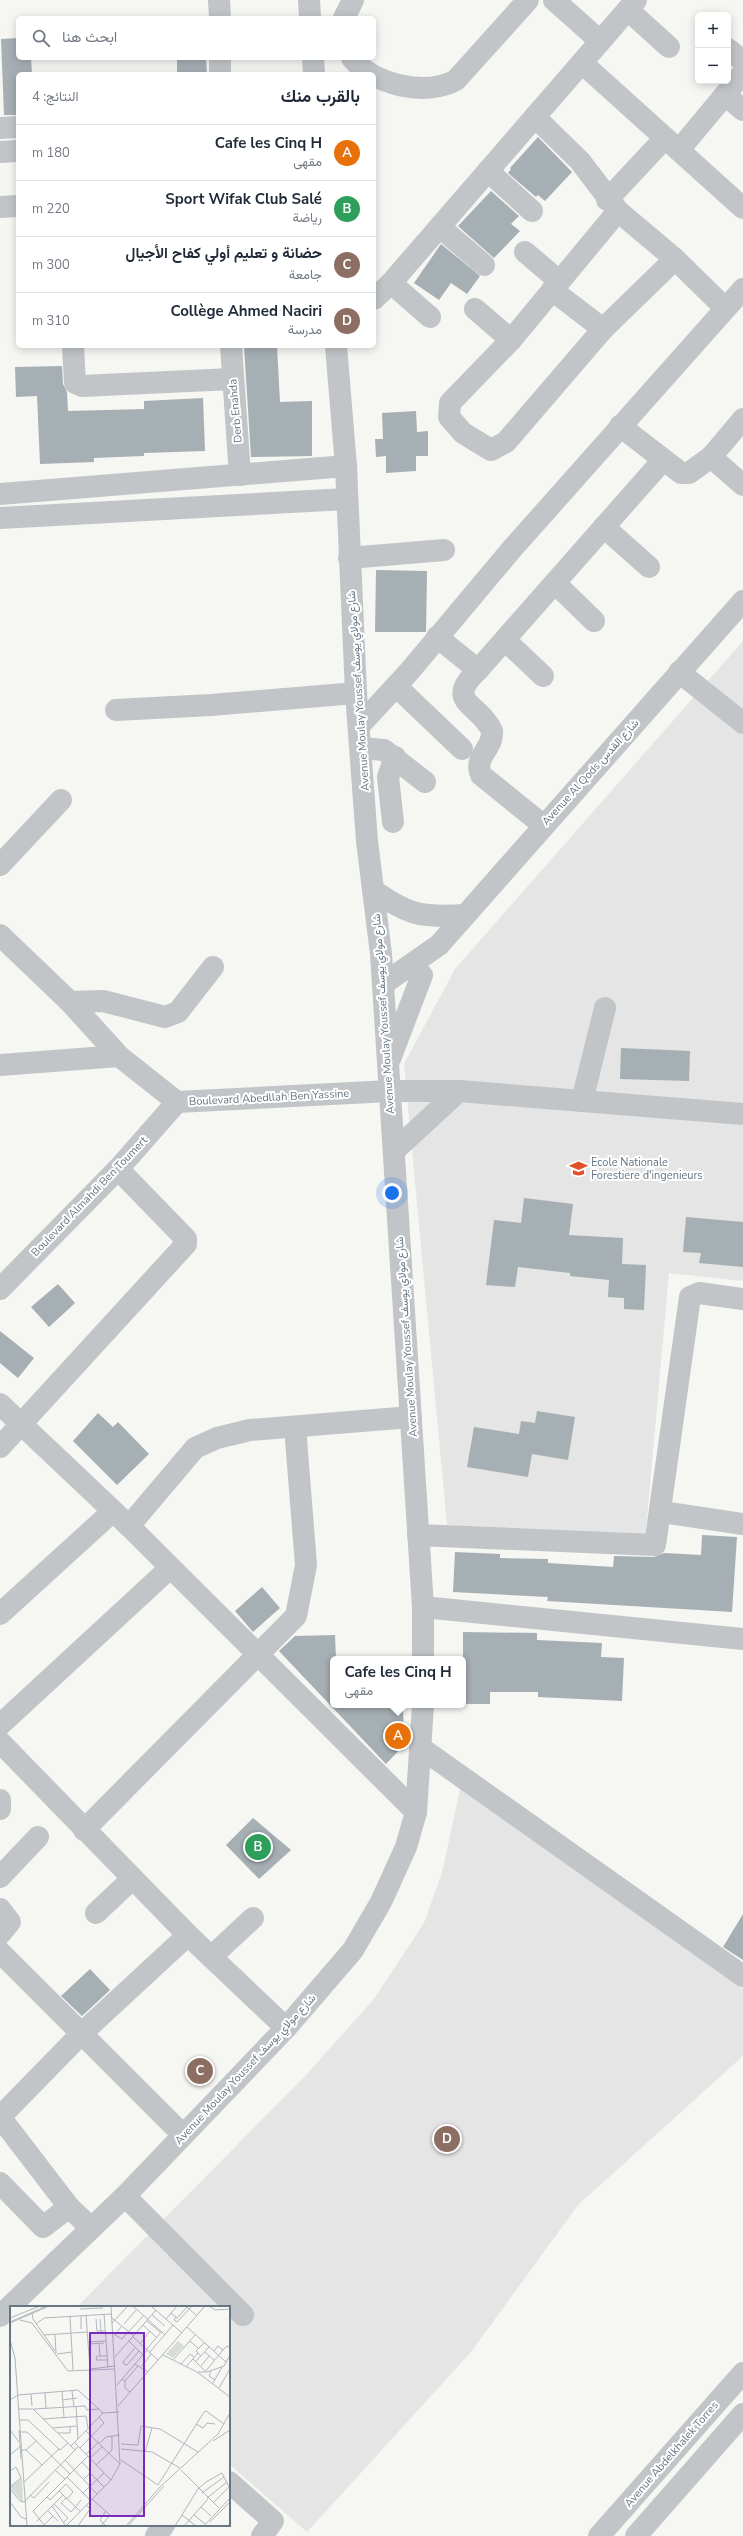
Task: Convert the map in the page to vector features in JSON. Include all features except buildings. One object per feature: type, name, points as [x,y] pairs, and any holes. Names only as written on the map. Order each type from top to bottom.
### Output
[{"type":"street","points":[[219,0],[220,16]]},
{"type":"street","points":[[309,0],[310,16]]},
{"type":"street","points":[[345,16],[352,0]]},
{"type":"street","points":[[376,75],[413,88],[431,89],[445,86],[456,80],[528,0]]},
{"type":"street","points":[[554,0],[600,41]]},
{"type":"street","points":[[376,297],[392,283],[632,5],[669,47]]},
{"type":"street","points":[[731,51],[743,61]]},
{"type":"street","points":[[220,60],[220,72]]},
{"type":"street","points":[[313,60],[314,72]]},
{"type":"street","points":[[354,60],[358,65],[370,72]]},
{"type":"street","points":[[582,63],[743,208]]},
{"type":"street","points":[[675,259],[603,329],[514,434],[491,450],[463,432],[449,417],[448,407],[511,340],[556,285],[613,206],[672,144],[725,95],[743,73]]},
{"type":"street","points":[[725,95],[743,110]]},
{"type":"street","points":[[535,117],[580,161],[613,206],[675,259],[725,308]]},
{"type":"street","points":[[0,128],[16,127]]},
{"type":"street","points":[[0,152],[16,151]]},
{"type":"street","points":[[488,171],[532,211]]},
{"type":"street","points":[[0,207],[16,206]]},
{"type":"street","points":[[440,227],[484,265]]},
{"type":"street","points":[[525,252],[556,285],[603,329]]},
{"type":"street","points":[[392,283],[430,317]]},
{"type":"street","points":[[359,726],[396,686],[620,426],[743,289]]},
{"type":"street","points":[[475,309],[511,340]]},
{"type":"street","points":[[73,348],[75,383],[82,386],[232,379]]},
{"type":"street","name":"Derb Enahda","points":[[231,348],[232,379],[240,475]]},
{"type":"street","name":"Avenue Moulay Youssef شارع مولاي يوسف","points":[[336,348],[346,466],[356,693],[367,841],[383,984],[423,1607],[423,1656]]},
{"type":"street","points":[[620,426],[663,460],[685,473],[698,468],[712,457],[743,419]]},
{"type":"street","points":[[712,457],[743,485]]},
{"type":"street","points":[[544,825],[482,775],[478,768],[479,760],[492,739],[492,731],[466,702],[463,693],[466,682],[505,640],[663,460]]},
{"type":"street","points":[[0,494],[346,466]]},
{"type":"street","points":[[0,518],[347,499]]},
{"type":"street","points":[[604,527],[650,567]]},
{"type":"street","points":[[349,558],[444,550]]},
{"type":"street","points":[[555,583],[594,621]]},
{"type":"street","name":"Avenue Al Qods شارع القدس","points":[[385,1016],[422,975],[439,945],[743,601]]},
{"type":"street","points":[[438,637],[478,670]]},
{"type":"street","points":[[505,640],[544,676]]},
{"type":"street","points":[[679,672],[743,723]]},
{"type":"street","points":[[396,686],[462,749]]},
{"type":"street","points":[[116,710],[211,705],[356,693]]},
{"type":"street","points":[[361,748],[384,750],[395,757],[425,782]]},
{"type":"street","points":[[393,822],[388,777],[395,757]]},
{"type":"street","points":[[0,865],[61,800]]},
{"type":"street","points":[[373,890],[408,912],[439,917],[465,915]]},
{"type":"street","name":"Boulevard Abedllah Ben Yassine","points":[[0,935],[70,1002],[119,1056],[177,1102],[390,1091],[459,1091],[743,1114]]},
{"type":"street","name":"Avenue Al Qods شارع القدس","points":[[383,984],[439,945]]},
{"type":"street","points":[[70,1002],[103,1000],[165,1017],[178,1012],[213,967]]},
{"type":"street","points":[[388,1066],[422,975]]},
{"type":"street","points":[[582,1101],[605,1008]]},
{"type":"street","points":[[0,1066],[119,1056]]},
{"type":"street","points":[[394,1151],[459,1091]]},
{"type":"street","name":"Boulevard Almahdi Ben Toumert","points":[[0,1289],[118,1169],[177,1102]]},
{"type":"street","points":[[0,1447],[186,1244],[186,1239],[118,1169]]},
{"type":"street","points":[[418,1535],[651,1547],[657,1543],[690,1297],[699,1293],[743,1298]]},
{"type":"street","points":[[0,1404],[112,1512],[129,1526],[416,1812]]},
{"type":"street","points":[[129,1526],[195,1448],[217,1438],[250,1430],[411,1417]]},
{"type":"street","points":[[84,1830],[296,1616],[306,1564],[295,1427]]},
{"type":"street","points":[[0,1614],[112,1512]]},
{"type":"street","points":[[662,1512],[743,1524]]},
{"type":"street","points":[[0,1725],[170,1568]]},
{"type":"street","points":[[423,1607],[743,1639]]},
{"type":"street","name":"Avenue Moulay Youssef شارع مولاي يوسف","points":[[21,2303],[90,2228],[125,2196],[182,2134],[286,2028],[353,1950],[381,1902],[400,1861],[416,1812],[423,1708]]},
{"type":"street","points":[[0,1742],[132,1879],[188,1935],[286,2028]]},
{"type":"street","points":[[421,1748],[743,1976]]},
{"type":"street","points":[[0,1800],[0,1809]]},
{"type":"street","points":[[0,1877],[38,1837]]},
{"type":"street","points":[[96,1913],[132,1879]]},
{"type":"street","points":[[211,1957],[254,1918]]},
{"type":"street","points":[[90,2228],[69,2207],[0,2117],[82,2034],[188,1935]]},
{"type":"street","points":[[0,1952],[182,2134]]},
{"type":"street","points":[[0,2183],[43,2227],[69,2207]]},
{"type":"street","points":[[125,2196],[242,2315]]},
{"type":"street","name":"Avenue Moulay Youssef شارع مولاي يوسف","points":[[0,2315],[10,2309]]},
{"type":"street","name":"Avenue Abdelkhalek Torres","points":[[599,2536],[743,2373]]},
{"type":"street","points":[[636,2536],[743,2414]]},
{"type":"street","points":[[230,2483],[267,2528]]},
{"type":"street","points":[[156,2536],[163,2526]]},
{"type":"shaded area","name":"Ecole Nationale Forestiere d'ingenieurs","points":[[743,641],[743,1281],[669,1273],[645,1540],[447,1525],[404,1064],[455,969]]},
{"type":"shaded area","points":[[461,1784],[743,1989],[743,2056],[578,2205],[471,2352],[307,2532],[230,2465],[230,2306],[78,2306],[307,2074],[374,1999],[424,1923],[442,1873]]},
{"type":"place","name":"Ecole Nationale Forestiere d'ingenieurs","points":[[578,1168]]},
{"type":"place","name":"Cafe les Cinq H","points":[[398,1736]]},
{"type":"place","name":"Sport Wifak Club Salé","points":[[258,1847]]},
{"type":"place","name":"حضانة و تعليم أولي كفاح الأجيال","points":[[200,2071]]},
{"type":"place","name":"Collège Ahmed Naciri","points":[[447,2139]]}]
